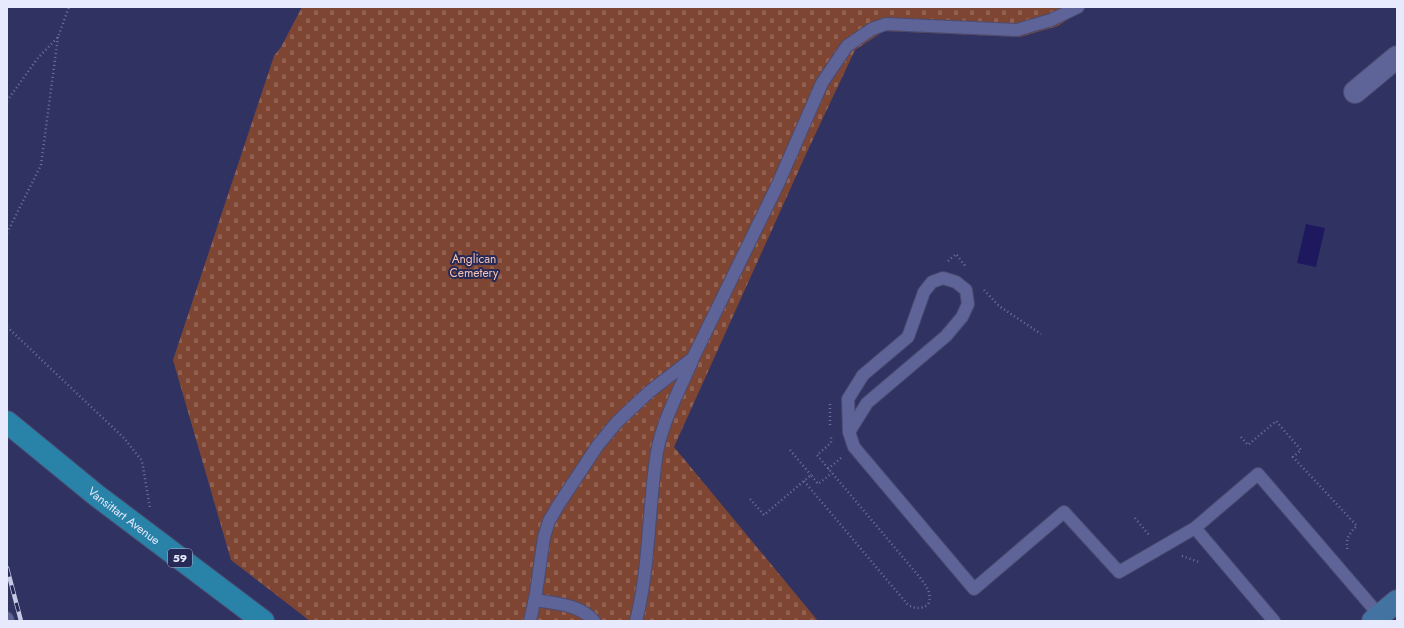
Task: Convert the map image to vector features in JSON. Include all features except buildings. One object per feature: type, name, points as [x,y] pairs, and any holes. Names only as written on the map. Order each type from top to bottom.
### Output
[{"type":"main road","name":"Vansittart Avenue","points":[[7,422],[96,495],[263,621]]},
{"type":"main road","points":[[1376,618],[1397,601]]},
{"type":"street","points":[[1355,92],[1397,56]]},
{"type":"lane","points":[[636,621],[644,582],[651,502],[658,451],[668,416],[693,358],[778,184],[822,83],[847,46],[872,29],[886,24],[1017,30],[1051,20],[1078,7]]},
{"type":"lane","points":[[849,432],[867,403],[946,336],[962,318],[968,304],[966,290],[956,282],[943,278],[932,282],[924,292],[908,337],[863,375],[848,399],[849,432],[854,448],[974,590],[1064,512],[1119,572],[1195,528],[1258,474],[1376,618]]},
{"type":"lane","points":[[530,621],[535,600],[544,536],[549,521],[559,504],[598,445],[617,422],[644,396],[693,358]]},
{"type":"lane","points":[[1195,528],[1274,621]]},
{"type":"lane","points":[[535,600],[573,607],[586,612],[594,621]]},
{"type":"path","points":[[7,233],[41,165],[58,37],[69,7]]},
{"type":"path","points":[[7,101],[37,59],[58,37]]},
{"type":"path","points":[[944,263],[956,254],[970,272]]},
{"type":"path","points":[[980,285],[999,306],[1041,334]]},
{"type":"path","points":[[7,328],[124,438],[142,461],[151,513],[145,532]]},
{"type":"path","points":[[804,481],[908,605],[914,608],[920,608],[928,605],[930,598],[928,590],[922,580],[817,455],[831,443],[828,417],[831,401]]},
{"type":"path","points":[[1241,438],[1248,445],[1276,421],[1301,450],[1293,457],[1357,526],[1349,533],[1346,544],[1350,558]]},
{"type":"path","points":[[790,450],[818,484],[832,473]]},
{"type":"path","points":[[750,499],[764,515],[811,475]]},
{"type":"path","points":[[1135,518],[1171,560],[1182,556],[1192,558],[1203,564]]},
{"type":"green space","name":"Anglican Cemetery","points":[[302,7],[1086,7],[1058,26],[1020,37],[884,31],[855,50],[806,154],[674,447],[818,621],[310,621],[231,560],[173,360],[274,56],[281,47]]},
{"type":"shaded area","points":[[1306,224],[1325,228],[1316,267],[1297,263]]},
{"type":"railway","points":[[7,568],[21,621]]}]
